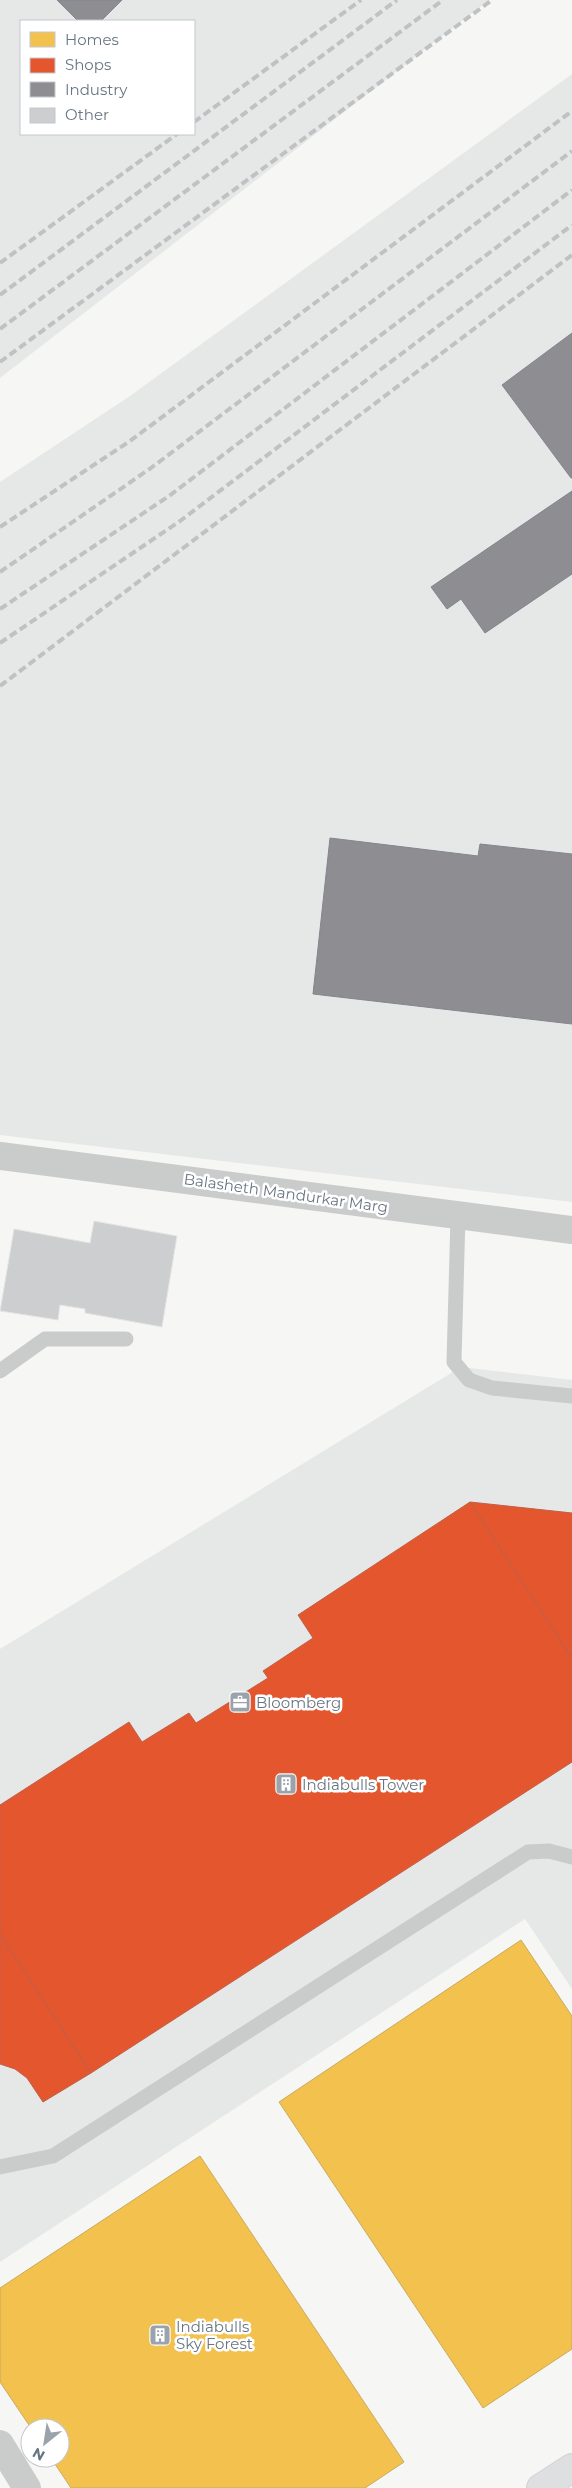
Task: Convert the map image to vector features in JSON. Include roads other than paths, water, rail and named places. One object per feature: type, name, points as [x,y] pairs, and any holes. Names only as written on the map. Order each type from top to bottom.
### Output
[{"type":"main road","points":[[541,2488],[572,2468]]},
{"type":"street","name":"Balasheth Mandurkar Marg","points":[[0,1156],[306,1194],[572,1230]]},
{"type":"street","points":[[0,2444],[27,2488]]},
{"type":"lane","points":[[458,1216],[454,1362],[470,1380],[492,1388],[572,1396]]},
{"type":"lane","points":[[0,1371],[45,1339],[126,1339]]},
{"type":"lane","points":[[0,2167],[53,2156],[528,1852],[549,1851],[572,1857]]},
{"type":"railway","points":[[195,121],[361,0]]},
{"type":"railway","points":[[0,295],[397,0]]},
{"type":"railway","points":[[0,329],[443,0]]},
{"type":"railway","points":[[0,362],[492,0]]},
{"type":"railway","points":[[0,527],[130,441],[572,111]]},
{"type":"railway","points":[[0,263],[176,135]]},
{"type":"railway","points":[[0,572],[151,468],[572,151]]},
{"type":"railway","points":[[0,609],[169,496],[572,190]]},
{"type":"railway","points":[[0,643],[180,521],[572,225]]},
{"type":"railway","points":[[0,686],[572,255]]},
{"type":"place","name":"Bloomberg","points":[[240,1702]]},
{"type":"place","name":"Indiabulls Tower","points":[[286,1784]]},
{"type":"place","name":"Indiabulls Sky Forest","points":[[160,2335]]}]
